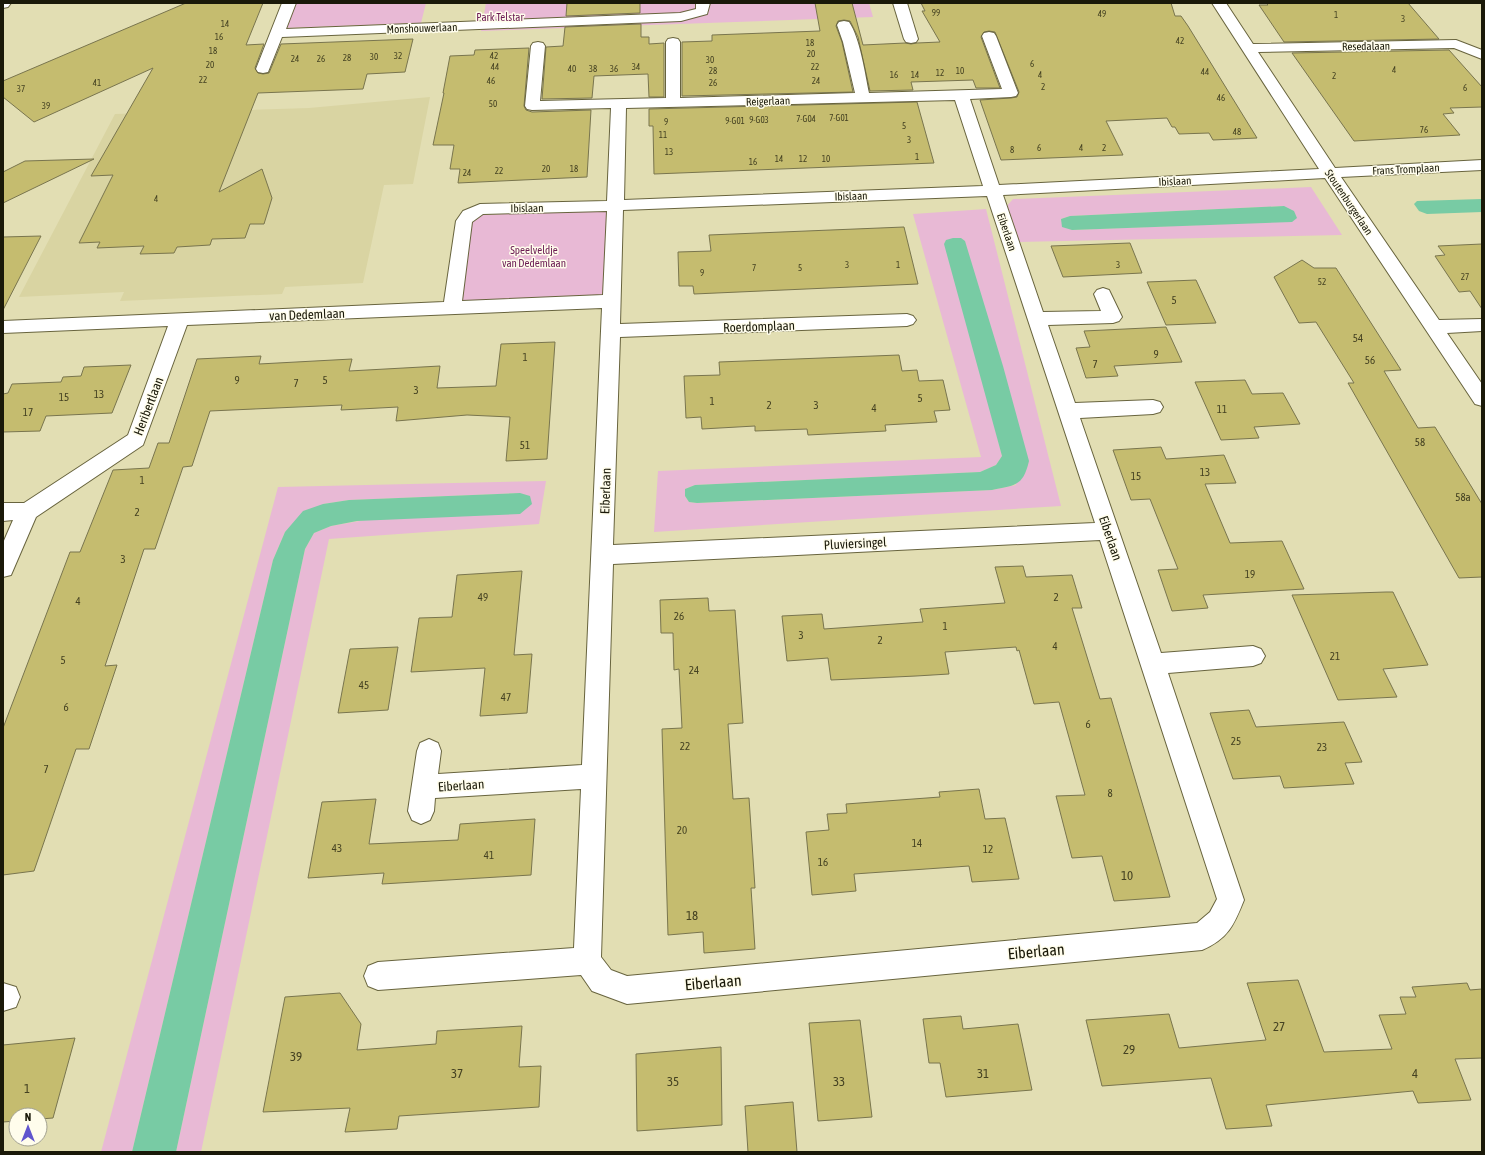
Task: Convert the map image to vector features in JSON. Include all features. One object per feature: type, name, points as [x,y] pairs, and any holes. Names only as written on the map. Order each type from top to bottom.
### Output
[{"type":"street","points":[[263,69],[289,3]]},
{"type":"street","name":"Monshouwerlaan","points":[[277,33],[681,18],[702,11],[703,3]]},
{"type":"street","points":[[900,3],[911,39]]},
{"type":"street","name":"Stoutenburgerlaan","points":[[1219,3],[1482,399]]},
{"type":"street","points":[[844,25],[850,42],[863,98]]},
{"type":"street","name":"Reigerlaan","points":[[538,46],[532,106],[619,105],[1011,93],[989,36]]},
{"type":"street","points":[[673,42],[673,103]]},
{"type":"street","name":"Resedalaan","points":[[1249,48],[1456,44],[1482,55]]},
{"type":"street","points":[[961,95],[993,190]]},
{"type":"street","points":[[615,206],[619,105]]},
{"type":"street","name":"Frans Tromplaan","points":[[1330,172],[1482,165]]},
{"type":"street","name":"Ibislaan","points":[[452,308],[464,221],[469,215],[480,209],[615,206],[993,190],[1330,172]]},
{"type":"street","name":"Eiberlaan","points":[[615,206],[587,961],[602,981],[627,990],[1202,936],[1220,922],[1231,900],[993,190]]},
{"type":"street","points":[[1037,319],[1113,317],[1103,294]]},
{"type":"street","name":"van Dedemlaan","points":[[3,327],[612,301]]},
{"type":"street","name":"Heribertlaan","points":[[3,512],[28,510],[136,440],[180,319]]},
{"type":"street","name":"Roerdomplaan","points":[[611,331],[907,320]]},
{"type":"street","points":[[1433,327],[1482,325]]},
{"type":"street","points":[[1068,411],[1153,407]]},
{"type":"street","points":[[3,568],[28,510]]},
{"type":"street","name":"Pluviersingel","points":[[602,555],[1108,531]]},
{"type":"street","points":[[1153,664],[1253,656]]},
{"type":"street","name":"Eiberlaan","points":[[422,811],[429,751]]},
{"type":"street","name":"Eiberlaan","points":[[424,787],[594,776]]},
{"type":"street","points":[[378,976],[587,961]]},
{"type":"shaded area","points":[[430,97],[413,184],[384,185],[363,283],[285,287],[282,294],[120,301],[124,292],[19,297],[115,114],[309,108]]},
{"type":"shaded area","points":[[1482,199],[1482,212],[1427,214],[1419,211],[1414,204],[1417,201]]},
{"type":"shaded area","points":[[1284,206],[1294,211],[1297,218],[1292,222],[1072,230],[1062,227],[1061,219],[1070,216]]},
{"type":"shaded area","points":[[961,238],[965,241],[1003,366],[1029,461],[1027,469],[1021,480],[1013,485],[992,490],[697,503],[689,502],[685,496],[685,489],[695,485],[980,472],[996,465],[1002,456],[944,244],[946,240]]},
{"type":"shaded area","points":[[520,493],[530,496],[532,504],[520,514],[357,521],[331,526],[314,533],[305,549],[176,1152],[132,1152],[273,560],[285,532],[303,511],[323,504],[349,500]]},
{"type":"green space","points":[[296,3],[426,3],[421,23],[286,28]]},
{"type":"green space","name":"Park Telstar","points":[[486,3],[869,3],[873,17],[481,31]]},
{"type":"green space","points":[[1311,187],[1342,235],[1018,242],[1005,208],[1013,199]],"holes":[[[1284,206],[1225,224],[1072,230],[1061,219],[1070,216]]]},
{"type":"green space","points":[[986,209],[1061,506],[654,532],[658,471],[981,457],[913,214]],"holes":[[[995,428],[1016,485],[992,490],[697,503],[689,502],[685,496],[685,489],[695,485],[980,472],[996,465],[1002,456]]]},
{"type":"green space","name":"Speelveldje van Dedemlaan","points":[[594,210],[607,211],[608,299],[456,304],[471,222],[481,215]]},
{"type":"green space","points":[[546,481],[539,524],[329,539],[201,1152],[176,1152],[305,549],[314,533],[331,526],[520,493],[349,500],[323,504],[285,532],[273,560],[132,1152],[101,1152],[278,487]]},
{"type":"building","points":[[186,3],[263,3],[246,45],[264,44],[255,68],[258,73],[263,74],[269,73],[281,44],[413,39],[405,72],[367,74],[363,89],[258,93],[219,192],[262,169],[272,198],[264,224],[250,224],[245,238],[212,239],[210,245],[177,247],[174,253],[140,254],[144,246],[97,248],[100,242],[79,243],[113,175],[91,176],[153,68],[34,122],[3,97],[3,81]]},
{"type":"building","points":[[567,3],[640,3],[640,13],[566,16]]},
{"type":"building","points":[[815,3],[852,3],[863,45],[940,42],[922,11],[925,11],[921,3],[1171,3],[1175,16],[1181,16],[1188,26],[1257,138],[1213,140],[1209,133],[1179,134],[1175,127],[1172,127],[1167,118],[1106,121],[1123,155],[1001,160],[980,100],[1017,97],[1019,92],[995,32],[984,32],[981,37],[1000,88],[976,88],[973,80],[911,82],[913,90],[870,91],[858,37],[850,21],[844,20],[838,21],[836,26],[842,42],[853,92],[682,96],[682,42],[712,41],[712,35],[820,31]]},
{"type":"building","points":[[1266,3],[1408,3],[1439,39],[1284,42],[1259,5],[1268,5]]},
{"type":"building","points":[[641,24],[641,37],[649,37],[649,44],[664,43],[664,97],[649,97],[648,74],[594,76],[592,98],[542,99],[546,47],[563,46],[565,27]]},
{"type":"building","points":[[529,48],[524,106],[526,110],[532,112],[591,110],[587,177],[458,183],[460,169],[450,169],[454,145],[433,145],[450,56],[474,55],[475,50]]},
{"type":"building","points":[[1449,50],[1482,87],[1482,107],[1450,108],[1454,113],[1443,114],[1460,135],[1354,141],[1292,53]]},
{"type":"building","points":[[917,102],[934,163],[654,174],[653,126],[649,126],[649,109]]},
{"type":"building","points":[[94,159],[3,203],[3,172],[25,161]]},
{"type":"building","points":[[904,227],[918,284],[694,294],[693,286],[679,286],[678,252],[711,251],[709,235]]},
{"type":"building","points":[[41,236],[3,310],[3,237]]},
{"type":"building","points":[[1130,243],[1142,273],[1063,277],[1051,246]]},
{"type":"building","points":[[1482,244],[1482,309],[1470,291],[1459,292],[1435,256],[1445,255],[1438,246]]},
{"type":"building","points":[[1302,260],[1314,268],[1336,268],[1401,370],[1384,371],[1418,428],[1435,427],[1482,504],[1482,577],[1459,578],[1348,383],[1354,383],[1316,322],[1299,323],[1274,277]]},
{"type":"building","points":[[1196,280],[1216,323],[1166,325],[1147,282]]},
{"type":"building","points":[[1166,327],[1182,362],[1114,366],[1118,376],[1086,378],[1076,348],[1090,347],[1084,331]]},
{"type":"building","points":[[555,342],[547,459],[506,461],[510,417],[467,415],[396,421],[398,407],[341,410],[342,405],[210,411],[192,466],[183,467],[155,549],[144,549],[105,666],[117,665],[89,749],[76,749],[34,871],[3,875],[3,728],[70,552],[80,552],[113,470],[149,468],[158,443],[169,443],[197,359],[261,356],[259,364],[352,359],[349,371],[440,366],[437,388],[496,386],[501,344]]},
{"type":"building","points":[[899,355],[902,371],[917,370],[919,381],[943,380],[950,410],[934,411],[937,422],[885,425],[886,431],[808,435],[807,429],[755,431],[755,426],[702,429],[701,417],[686,418],[684,376],[720,375],[719,362]]},
{"type":"building","points":[[131,365],[112,413],[46,416],[40,431],[3,432],[3,394],[8,393],[12,384],[61,382],[63,377],[81,376],[84,367]]},
{"type":"building","points":[[1245,380],[1252,394],[1283,393],[1300,424],[1254,427],[1259,438],[1221,440],[1195,382]]},
{"type":"building","points":[[1161,447],[1166,459],[1224,455],[1236,483],[1205,484],[1230,543],[1282,541],[1304,589],[1203,595],[1208,608],[1172,611],[1158,570],[1178,569],[1150,499],[1131,500],[1113,450]]},
{"type":"building","points":[[1023,566],[1026,577],[1072,575],[1082,608],[1072,608],[1100,699],[1111,698],[1170,897],[1114,901],[1102,856],[1072,858],[1056,796],[1085,795],[1059,702],[1034,704],[1019,650],[1017,651],[1016,647],[945,652],[949,674],[831,680],[828,658],[787,661],[782,616],[822,614],[824,629],[923,622],[920,609],[1005,603],[995,567]]},
{"type":"building","points":[[522,571],[514,655],[532,654],[527,713],[480,716],[485,668],[411,672],[419,618],[452,617],[457,575]]},
{"type":"building","points":[[1393,592],[1428,665],[1383,669],[1397,697],[1338,700],[1292,595]]},
{"type":"building","points":[[708,598],[709,611],[735,610],[743,723],[728,724],[733,799],[749,798],[755,888],[751,888],[755,949],[704,953],[703,932],[668,935],[662,729],[682,728],[679,669],[674,670],[673,633],[661,633],[660,600]]},
{"type":"building","points":[[398,647],[388,710],[338,713],[350,649]]},
{"type":"building","points":[[1249,710],[1256,727],[1344,722],[1362,762],[1345,763],[1354,784],[1284,788],[1280,776],[1233,779],[1210,713]]},
{"type":"building","points":[[979,789],[985,819],[1005,818],[1019,879],[972,882],[969,866],[854,874],[856,891],[812,895],[806,832],[829,830],[827,814],[847,813],[846,804],[940,797],[939,792]]},
{"type":"building","points":[[376,799],[369,844],[458,840],[460,824],[535,819],[531,875],[382,884],[384,873],[308,878],[322,802]]},
{"type":"building","points":[[1298,980],[1324,1052],[1392,1049],[1379,1015],[1406,1014],[1400,997],[1416,997],[1412,987],[1467,983],[1470,990],[1482,989],[1482,1058],[1455,1059],[1471,1100],[1418,1103],[1413,1091],[1266,1105],[1272,1126],[1226,1129],[1211,1078],[1102,1086],[1086,1020],[1169,1014],[1179,1048],[1266,1040],[1247,983]]},
{"type":"building","points":[[340,993],[361,1024],[357,1050],[436,1044],[437,1031],[522,1026],[519,1067],[541,1066],[539,1107],[399,1116],[397,1129],[345,1132],[350,1108],[263,1112],[285,997]]},
{"type":"building","points":[[961,1016],[963,1029],[1018,1024],[1032,1090],[946,1097],[940,1063],[929,1063],[923,1019]]},
{"type":"building","points":[[860,1020],[872,1117],[818,1121],[809,1023]]},
{"type":"building","points":[[75,1038],[53,1118],[48,1118],[48,1107],[8,1107],[8,1122],[3,1122],[3,1045]]},
{"type":"building","points":[[721,1047],[722,1125],[637,1131],[636,1054]]},
{"type":"building","points":[[793,1102],[797,1152],[748,1152],[745,1106]]}]
